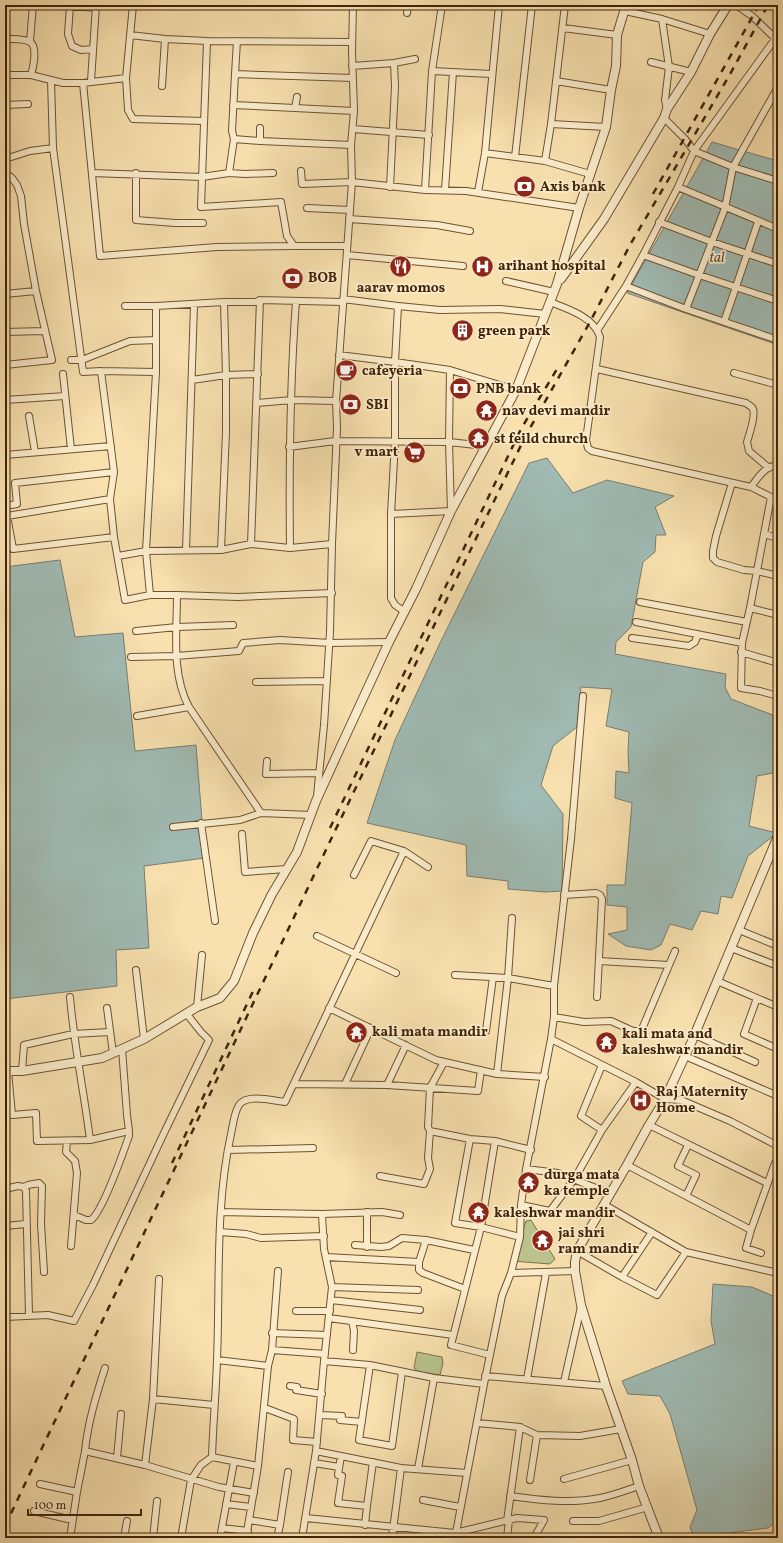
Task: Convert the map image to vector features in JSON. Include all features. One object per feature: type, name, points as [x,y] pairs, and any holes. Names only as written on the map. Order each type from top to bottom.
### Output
[{"type":"street","points":[[31,75],[34,66],[33,44],[30,41],[33,5]]},
{"type":"street","points":[[91,81],[96,7],[67,5],[68,34],[72,46],[81,50],[93,49]]},
{"type":"street","points":[[133,5],[126,78],[128,110],[133,119],[204,121]]},
{"type":"street","points":[[312,5],[353,6],[352,66],[354,111],[351,145],[352,182],[336,401],[330,643],[316,801]]},
{"type":"street","points":[[407,13],[408,5]]},
{"type":"street","points":[[424,190],[429,136],[432,71],[442,5]]},
{"type":"street","points":[[478,192],[485,153],[491,74],[499,5]]},
{"type":"street","points":[[515,156],[532,5]]},
{"type":"street","points":[[545,161],[552,124],[566,5]]},
{"type":"street","points":[[556,288],[604,219],[664,118],[667,110],[690,72],[710,34],[728,5]]},
{"type":"street","points":[[598,329],[626,286],[643,255],[678,188],[694,151],[776,40],[752,16],[736,5]]},
{"type":"street","points":[[129,1131],[90,1140],[37,1141],[36,1112],[12,1115],[7,1071],[22,1071],[102,1058],[144,1039],[197,1007],[220,998],[234,980],[253,933],[272,894],[297,852],[316,801],[451,511],[516,390],[556,288],[579,208],[606,127],[616,66],[617,35],[625,8],[710,34]]},
{"type":"street","points":[[662,19],[669,67],[665,100],[667,110]]},
{"type":"street","points":[[563,28],[617,35]]},
{"type":"street","points":[[130,35],[165,39],[207,41],[352,42]]},
{"type":"street","points":[[5,39],[30,41]]},
{"type":"street","points":[[162,86],[165,39]]},
{"type":"street","points":[[207,41],[201,207],[281,202],[287,236],[294,246]]},
{"type":"street","points":[[229,173],[234,139],[232,131],[236,41]]},
{"type":"street","points":[[352,66],[394,63],[415,59]]},
{"type":"street","points":[[651,62],[690,72]]},
{"type":"street","points":[[390,187],[393,132],[394,63]]},
{"type":"street","points":[[432,71],[491,74]]},
{"type":"street","points":[[445,190],[453,72]]},
{"type":"street","points":[[235,74],[353,78]]},
{"type":"street","points":[[5,75],[31,75],[63,83],[123,80],[126,78]]},
{"type":"street","points":[[51,80],[54,148],[83,372],[156,372]]},
{"type":"street","points":[[556,81],[611,90]]},
{"type":"street","points":[[83,83],[100,256],[217,247],[348,246]]},
{"type":"street","points":[[686,309],[725,208],[733,167],[778,86]]},
{"type":"street","points":[[296,108],[297,96]]},
{"type":"street","points":[[5,105],[28,104]]},
{"type":"street","points":[[233,105],[354,111]]},
{"type":"street","points":[[664,118],[685,138],[694,151],[733,167],[778,181]]},
{"type":"street","points":[[552,124],[606,127]]},
{"type":"street","points":[[260,128],[260,141]]},
{"type":"street","points":[[353,129],[429,136]]},
{"type":"street","points":[[234,139],[351,145]]},
{"type":"street","points":[[5,159],[30,151],[54,148]]},
{"type":"street","points":[[485,153],[545,161],[590,174]]},
{"type":"street","points":[[301,171],[302,184],[352,182],[424,190],[478,192],[579,208]]},
{"type":"street","points":[[5,173],[12,178],[21,196],[24,224],[36,291],[52,360],[5,365]]},
{"type":"street","points":[[92,173],[202,176],[229,173],[273,173]]},
{"type":"street","points":[[136,173],[136,220],[175,223],[203,223]]},
{"type":"street","points":[[678,188],[778,229]]},
{"type":"street","points":[[306,208],[350,210]]},
{"type":"street","points":[[349,219],[437,225],[470,231]]},
{"type":"street","points":[[660,222],[712,242],[778,264]]},
{"type":"street","points":[[724,322],[758,222]]},
{"type":"street","points":[[347,255],[463,266]]},
{"type":"street","points":[[643,255],[736,288],[778,300]]},
{"type":"street","points":[[506,281],[556,288]]},
{"type":"street","points":[[626,286],[686,309],[778,340]]},
{"type":"street","points":[[5,294],[36,291]]},
{"type":"street","points":[[125,306],[194,305],[224,302],[256,302],[260,300],[343,300],[440,310],[500,309],[545,314]]},
{"type":"street","points":[[252,544],[260,300]]},
{"type":"street","points":[[290,548],[292,360],[296,300]]},
{"type":"street","points":[[221,550],[226,432],[224,302]]},
{"type":"street","points":[[550,302],[590,322],[598,329],[600,336],[597,369],[586,440],[588,448],[592,451],[751,487],[771,497],[742,643],[741,688],[778,696]]},
{"type":"street","points":[[186,550],[194,305]]},
{"type":"street","points":[[150,595],[146,551],[156,372],[156,306]]},
{"type":"street","points":[[398,306],[395,362],[395,442],[391,514],[391,598],[395,605],[405,612]]},
{"type":"street","points":[[5,332],[45,331]]},
{"type":"street","points":[[71,360],[82,360],[130,341],[156,340]]},
{"type":"street","points":[[339,355],[450,370],[516,390]]},
{"type":"street","points":[[597,369],[746,403],[753,410],[754,414],[747,442],[749,451],[769,468]]},
{"type":"street","points":[[450,370],[449,442],[451,511]]},
{"type":"street","points":[[101,371],[114,472],[110,499],[114,537],[125,600],[150,595],[238,596],[332,593]]},
{"type":"street","points":[[734,373],[778,385]]},
{"type":"street","points":[[62,374],[71,449]]},
{"type":"street","points":[[192,380],[226,375],[258,374]]},
{"type":"street","points":[[5,400],[65,396]]},
{"type":"street","points":[[257,403],[292,400],[336,401]]},
{"type":"street","points":[[29,416],[35,452]]},
{"type":"street","points":[[290,447],[335,441],[449,442],[485,446]]},
{"type":"street","points":[[5,455],[111,446]]},
{"type":"street","points":[[751,487],[769,468],[774,465],[778,466]]},
{"type":"street","points":[[5,506],[17,504],[15,483],[114,472]]},
{"type":"street","points":[[732,483],[716,536],[713,550],[714,558],[717,562],[744,570],[757,571],[778,576]]},
{"type":"street","points":[[110,499],[7,516],[13,550],[114,537]]},
{"type":"street","points":[[391,514],[451,511]]},
{"type":"street","points":[[764,534],[778,538]]},
{"type":"street","points":[[5,544],[12,543]]},
{"type":"street","points":[[118,556],[146,551],[221,550],[252,544],[290,548],[332,544]]},
{"type":"street","points":[[177,595],[176,656],[182,695],[188,707],[261,813]]},
{"type":"street","points":[[640,602],[747,622]]},
{"type":"street","points":[[750,608],[778,615]]},
{"type":"street","points":[[636,622],[742,643]]},
{"type":"street","points":[[136,631],[177,627],[233,625]]},
{"type":"street","points":[[632,638],[688,646],[695,642],[698,634]]},
{"type":"street","points":[[131,657],[239,652],[244,643],[273,641],[330,643],[389,642]]},
{"type":"street","points":[[741,652],[778,663]]},
{"type":"street","points":[[256,682],[327,681]]},
{"type":"street","points":[[455,1535],[485,1376],[502,1296],[511,1273],[520,1237],[521,1205],[526,1169],[531,1150],[551,1039],[554,1017],[554,986],[571,839],[583,696]]},
{"type":"street","points":[[137,716],[188,707]]},
{"type":"street","points":[[267,761],[266,774],[319,773]]},
{"type":"street","points":[[173,827],[240,820],[261,813],[311,815]]},
{"type":"street","points":[[201,823],[215,921]]},
{"type":"street","points":[[242,834],[245,872],[286,869]]},
{"type":"street","points":[[656,1537],[648,1507],[639,1486],[632,1460],[606,1386],[581,1305],[575,1271],[575,1262],[577,1251],[665,1099],[695,1035],[778,836]]},
{"type":"street","points":[[354,874],[371,840],[404,851],[428,867]]},
{"type":"street","points":[[212,1457],[217,1360],[221,1212],[228,1150],[236,1111],[240,1104],[245,1100],[255,1098],[285,1102],[404,851]]},
{"type":"street","points":[[564,895],[589,892],[600,895],[602,900],[597,997]]},
{"type":"street","points":[[497,1074],[508,978],[512,918]]},
{"type":"street","points":[[739,930],[778,946]]},
{"type":"street","points":[[317,936],[396,973]]},
{"type":"street","points":[[731,948],[778,966]]},
{"type":"street","points":[[554,1017],[584,1022],[611,1021],[633,1031],[642,1029],[675,951]]},
{"type":"street","points":[[197,1007],[202,955]]},
{"type":"street","points":[[599,961],[669,965]]},
{"type":"street","points":[[136,970],[144,1039]]},
{"type":"street","points":[[455,975],[508,978],[554,986]]},
{"type":"street","points":[[486,1031],[494,977]]},
{"type":"street","points":[[717,981],[778,1007]]},
{"type":"street","points":[[70,997],[73,1034],[79,1062],[90,1140]]},
{"type":"street","points":[[757,998],[744,1034],[778,1049]]},
{"type":"street","points":[[107,1008],[113,1053]]},
{"type":"street","points":[[329,1008],[436,1060],[497,1074],[545,1077]]},
{"type":"street","points":[[5,1317],[48,1314],[74,1321],[93,1285],[209,1040],[186,1013]]},
{"type":"street","points":[[345,1084],[371,1028]]},
{"type":"street","points":[[22,1071],[24,1045],[73,1034],[110,1032]]},
{"type":"street","points":[[695,1035],[756,1062]]},
{"type":"street","points":[[551,1039],[636,1082],[665,1099],[681,1100],[730,1121],[778,1146]]},
{"type":"street","points":[[387,1085],[406,1045]]},
{"type":"street","points":[[74,1215],[86,1220],[91,1220],[97,1213],[113,1178],[129,1136],[122,1049]]},
{"type":"street","points":[[685,1056],[778,1096]]},
{"type":"street","points":[[380,1176],[424,1184],[430,1168],[428,1158],[430,1131],[428,1127],[430,1088],[444,1062]]},
{"type":"street","points":[[602,1065],[580,1116],[602,1130]]},
{"type":"street","points":[[294,1084],[387,1085],[478,1091],[481,1070]]},
{"type":"street","points":[[521,1205],[550,1211],[575,1178],[602,1130],[636,1082]]},
{"type":"street","points":[[649,1125],[767,1183]]},
{"type":"street","points":[[430,1131],[470,1139],[495,1141],[531,1150]]},
{"type":"street","points":[[470,1139],[455,1223],[481,1227],[520,1237]]},
{"type":"street","points":[[67,1141],[66,1152],[75,1161],[77,1166],[71,1246]]},
{"type":"street","points":[[490,1355],[451,1345],[481,1227],[495,1141]]},
{"type":"street","points":[[686,1196],[696,1175],[678,1166],[688,1145]]},
{"type":"street","points":[[228,1150],[313,1148]]},
{"type":"street","points":[[761,1253],[746,1248],[767,1183],[777,1164],[778,1156]]},
{"type":"street","points":[[628,1165],[751,1230]]},
{"type":"street","points":[[526,1169],[558,1173],[575,1178],[611,1194]]},
{"type":"street","points":[[5,1189],[18,1186],[24,1187],[39,1183],[42,1186],[41,1224],[44,1272]]},
{"type":"street","points":[[24,1187],[26,1191],[29,1315]]},
{"type":"street","points":[[605,1205],[686,1252],[778,1273]]},
{"type":"street","points":[[221,1212],[322,1214],[382,1212],[400,1215]]},
{"type":"street","points":[[367,1212],[367,1246]]},
{"type":"street","points":[[302,1538],[316,1452],[332,1286],[326,1257],[322,1214]]},
{"type":"street","points":[[5,1226],[26,1224]]},
{"type":"street","points":[[220,1232],[246,1234],[261,1238],[324,1236]]},
{"type":"street","points":[[622,1277],[652,1232]]},
{"type":"street","points":[[356,1244],[381,1247],[389,1246],[402,1238],[426,1240],[474,1250]]},
{"type":"street","points":[[426,1240],[419,1262],[419,1270],[423,1273],[465,1288]]},
{"type":"street","points":[[577,1251],[657,1295],[686,1252]]},
{"type":"street","points":[[326,1257],[419,1262]]},
{"type":"street","points":[[246,1538],[258,1466],[268,1366],[272,1350],[272,1333],[278,1271]]},
{"type":"street","points":[[511,1273],[575,1271]]},
{"type":"street","points":[[527,1379],[546,1273]]},
{"type":"street","points":[[145,1465],[153,1399],[158,1279]]},
{"type":"street","points":[[332,1286],[418,1290]]},
{"type":"street","points":[[331,1300],[420,1310]]},
{"type":"street","points":[[564,1382],[581,1305]]},
{"type":"street","points":[[296,1311],[330,1311]]},
{"type":"street","points":[[329,1318],[453,1335]]},
{"type":"street","points":[[352,1321],[354,1331],[353,1350]]},
{"type":"street","points":[[272,1333],[327,1335]]},
{"type":"street","points":[[272,1350],[325,1354]]},
{"type":"street","points":[[217,1360],[268,1366]]},
{"type":"street","points":[[324,1360],[370,1365],[434,1378],[484,1384]]},
{"type":"street","points":[[370,1365],[359,1440],[392,1446],[402,1372]]},
{"type":"street","points":[[70,1538],[88,1428],[94,1400],[105,1368]]},
{"type":"street","points":[[485,1376],[606,1386]]},
{"type":"street","points":[[418,1469],[434,1378]]},
{"type":"street","points":[[290,1386],[297,1387],[296,1390],[322,1394]]},
{"type":"street","points":[[153,1399],[214,1405]]},
{"type":"street","points":[[264,1408],[294,1419],[293,1440],[317,1442]]},
{"type":"street","points":[[117,1458],[122,1414]]},
{"type":"street","points":[[320,1415],[342,1416],[340,1420],[362,1422]]},
{"type":"street","points":[[477,1423],[520,1427],[537,1435],[580,1436],[621,1429]]},
{"type":"street","points":[[507,1538],[510,1496],[520,1427]]},
{"type":"street","points":[[530,1480],[537,1435]]},
{"type":"street","points":[[85,1452],[145,1465],[191,1480],[254,1493]]},
{"type":"street","points":[[316,1452],[401,1468],[467,1473]]},
{"type":"street","points":[[341,1456],[338,1475],[342,1476],[338,1503],[367,1506]]},
{"type":"street","points":[[181,1538],[191,1480],[201,1465],[212,1457],[258,1466]]},
{"type":"street","points":[[564,1479],[632,1460]]},
{"type":"street","points":[[220,1538],[234,1462]]},
{"type":"street","points":[[314,1462],[339,1467]]},
{"type":"street","points":[[365,1524],[373,1462]]},
{"type":"street","points":[[392,1538],[401,1468]]},
{"type":"street","points":[[277,1538],[288,1472]]},
{"type":"street","points":[[40,1484],[77,1492]]},
{"type":"street","points":[[510,1496],[537,1499],[576,1500],[600,1498],[639,1486]]},
{"type":"street","points":[[423,1500],[460,1507]]},
{"type":"street","points":[[153,1538],[157,1501]]},
{"type":"street","points":[[226,1504],[251,1507]]},
{"type":"street","points":[[573,1521],[599,1521],[648,1507]]},
{"type":"street","points":[[34,1511],[72,1520]]},
{"type":"street","points":[[306,1518],[455,1535],[517,1518],[544,1520],[534,1538]]},
{"type":"street","points":[[249,1520],[280,1526]]},
{"type":"street","points":[[124,1538],[127,1521]]},
{"type":"street","points":[[222,1528],[248,1531]]},
{"type":"green space","points":[[531,1220],[555,1259],[550,1264],[512,1261],[526,1221]]},
{"type":"green space","points":[[417,1352],[442,1357],[443,1363],[440,1375],[419,1372],[414,1368]]},
{"type":"water","name":"tal","points":[[712,142],[778,161],[778,345],[627,293]]},
{"type":"water","points":[[547,458],[573,493],[607,480],[674,496],[655,507],[666,535],[656,535],[655,552],[643,562],[631,627],[616,642],[615,654],[726,674],[725,687],[731,699],[778,717],[778,772],[757,776],[749,826],[777,833],[748,856],[732,898],[721,896],[718,914],[701,911],[692,930],[670,924],[661,945],[651,950],[626,946],[608,934],[627,930],[627,907],[607,905],[607,885],[625,885],[632,803],[615,798],[616,771],[629,773],[629,732],[606,726],[612,689],[581,687],[577,727],[553,746],[541,785],[563,814],[562,891],[545,892],[508,889],[508,881],[467,876],[466,845],[367,823],[395,740],[440,643],[529,463]]},
{"type":"water","points":[[60,560],[75,637],[123,633],[135,751],[196,745],[205,858],[144,866],[149,948],[116,950],[117,986],[5,999],[5,567]]},
{"type":"water","points":[[713,1284],[752,1287],[778,1298],[778,1520],[768,1528],[729,1533],[726,1538],[694,1538],[690,1527],[697,1510],[670,1414],[660,1396],[628,1394],[622,1381],[715,1344],[711,1321]]},
{"type":"railway","points":[[653,194],[759,5]]},
{"type":"railway","points":[[5,1526],[333,835],[525,437],[590,322],[630,245],[729,76],[768,5]]},
{"type":"railway","points":[[330,828],[521,429],[557,369]]},
{"type":"railway","points":[[172,1163],[255,987]]},
{"type":"place","name":"Axis bank","points":[[525,187]]},
{"type":"place","name":"aarav momos","points":[[401,266]]},
{"type":"place","name":"arihant hospital","points":[[483,266]]},
{"type":"place","name":"BOB","points":[[293,278]]},
{"type":"place","name":"green park","points":[[462,331]]},
{"type":"place","name":"cafeyeria","points":[[346,371]]},
{"type":"place","name":"PNB bank","points":[[460,389]]},
{"type":"place","name":"SBI","points":[[350,405]]},
{"type":"place","name":"nav devi mandir","points":[[486,411]]},
{"type":"place","name":"st feild church","points":[[479,439]]},
{"type":"place","name":"v mart","points":[[414,452]]},
{"type":"place","name":"kali mata mandir","points":[[357,1032]]},
{"type":"place","name":"kali mata and kaleshwar mandir","points":[[607,1042]]},
{"type":"place","name":"Raj Maternity Home","points":[[641,1100]]},
{"type":"place","name":"durga mata ka temple","points":[[529,1183]]},
{"type":"place","name":"kaleshwar mandir","points":[[479,1213]]},
{"type":"place","name":"jai shri ram mandir","points":[[543,1241]]}]
